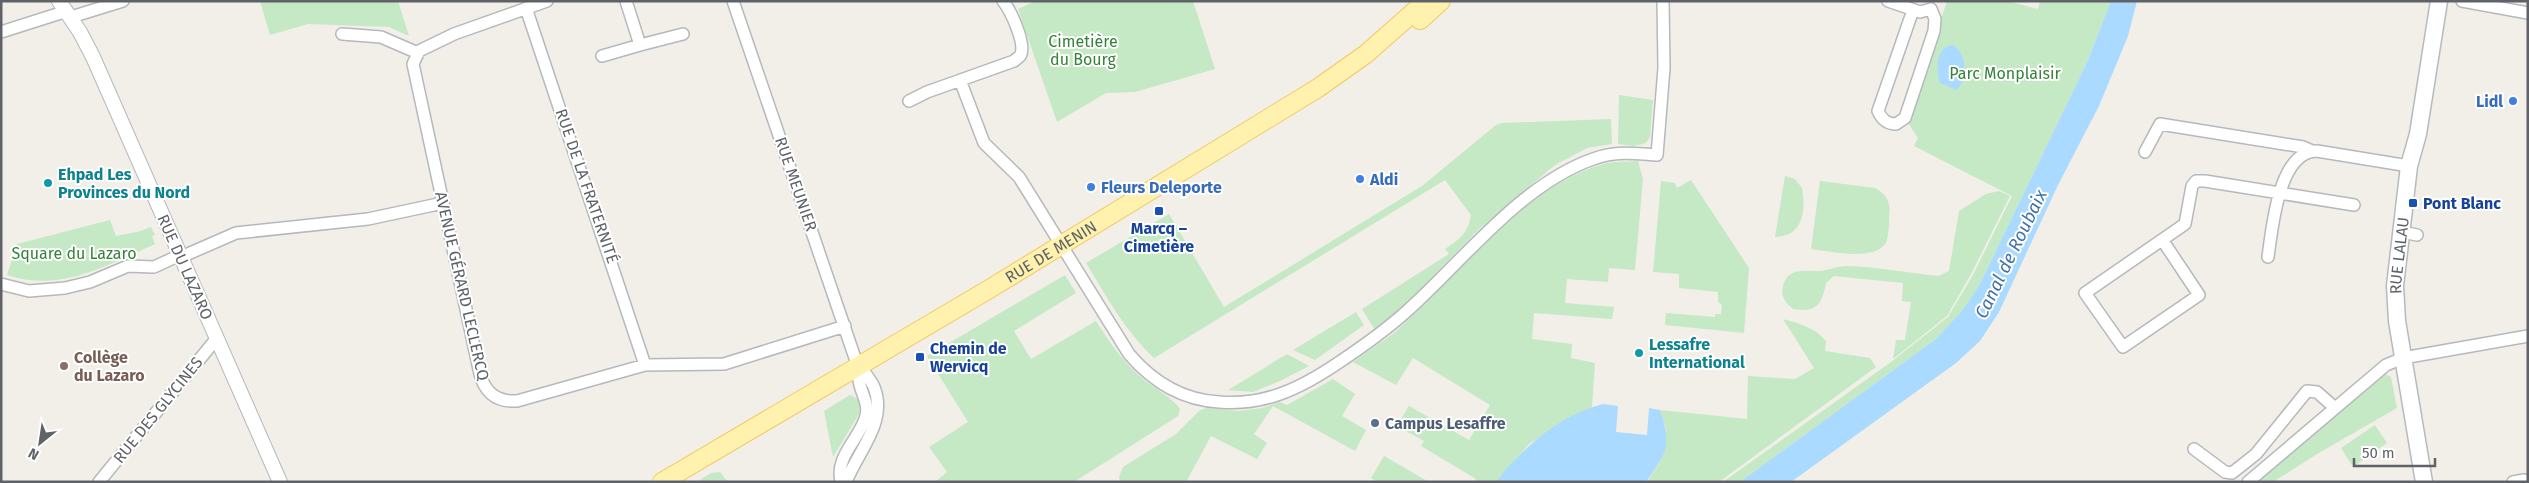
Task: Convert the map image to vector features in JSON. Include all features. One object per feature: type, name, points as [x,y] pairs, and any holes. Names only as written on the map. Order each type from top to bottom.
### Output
[{"type":"main road","name":"RUE DE MENIN","points":[[1063,249],[1336,76],[1381,42],[1426,1]]},
{"type":"main road","name":"RUE DE MENIN","points":[[680,482],[1063,249],[1343,82],[1377,57],[1441,1]]},
{"type":"main road","name":"RUE LALAU","points":[[2424,482],[2403,358],[2395,294],[2409,234],[2409,166],[2418,130],[2439,1]]},
{"type":"main road","name":"RUE DE MENIN","points":[[662,482],[861,373]]},
{"type":"street","points":[[1,32],[66,10],[123,1]]},
{"type":"street","points":[[342,34],[381,37],[418,53],[462,31],[547,1]]},
{"type":"street","points":[[626,1],[640,45]]},
{"type":"street","name":"RUE MEUNIER","points":[[733,1],[861,373]]},
{"type":"street","points":[[909,101],[1014,61],[1022,53],[1022,45],[1012,14],[1003,1]]},
{"type":"street","points":[[960,80],[981,138],[1016,173],[1119,340],[1144,370],[1171,388],[1194,398],[1225,403],[1256,401],[1301,386],[1360,348],[1408,310],[1493,226],[1555,179],[1602,156],[1620,153],[1657,155],[1664,68],[1663,1]]},
{"type":"street","points":[[1888,1],[1912,10],[1924,12],[1933,5],[1935,19],[1934,31],[1905,118],[1896,124],[1888,124],[1881,118],[1878,111],[1912,10]]},
{"type":"street","points":[[2462,1],[2528,13]]},
{"type":"street","name":"RUE DE LA FRATERNITÉ","points":[[526,8],[646,365]]},
{"type":"street","name":"RUE DU LAZARO","points":[[66,10],[93,58],[280,482]]},
{"type":"street","points":[[602,56],[683,34]]},
{"type":"street","name":"AVENUE GÉRARD LECLERCQ","points":[[418,53],[414,67],[480,374],[484,387],[489,393],[500,400],[517,401],[646,365],[724,364],[845,326]]},
{"type":"street","points":[[2145,152],[2160,124],[2303,146],[2312,151],[2409,166]]},
{"type":"street","points":[[2268,256],[2278,192],[2299,159],[2312,151]]},
{"type":"street","points":[[2163,241],[2199,295],[2123,347],[2086,293],[2185,224],[2192,186],[2196,181],[2354,204]]},
{"type":"street","points":[[1,284],[29,292],[65,288],[90,282],[128,266],[154,267],[236,233],[368,219],[443,203]]},
{"type":"street","points":[[2248,482],[2378,369],[2403,358],[2528,336]]},
{"type":"street","name":"RUE DES GLYCINES","points":[[98,482],[217,338]]},
{"type":"street","points":[[840,482],[839,474],[842,460],[866,417],[866,400],[861,373]]},
{"type":"street","points":[[846,482],[878,417],[876,394],[861,373]]},
{"type":"street","points":[[2194,449],[2225,472],[2232,473],[2256,454],[2307,391],[2317,392],[2334,407]]},
{"type":"green space","points":[[260,1],[398,1],[409,36],[389,27],[308,24],[270,35]]},
{"type":"green space","name":"Cimetière du Bourg","points":[[1035,1],[1193,1],[1215,69],[1135,92],[1106,93],[1057,122],[1018,9]]},
{"type":"green space","name":"Parc Monplaisir","points":[[1947,1],[2007,1],[2038,9],[2040,1],[2111,1],[2088,60],[1980,284],[1964,310],[1936,339],[1740,482],[1723,482],[1891,362],[1948,317],[1973,275],[2012,196],[1914,146],[1918,138],[1908,123]]},
{"type":"green space","points":[[1619,95],[1653,100],[1650,137],[1646,143],[1634,146],[1618,144]]},
{"type":"green space","points":[[1611,119],[1612,144],[1587,148],[1555,165],[1479,229],[1408,302],[1375,330],[1362,309],[1449,254],[1445,249],[1459,239],[1468,226],[1471,215],[1445,180],[1154,358],[1125,325],[1086,263],[1169,214],[1224,307],[1422,186],[1496,125],[1502,123]]},
{"type":"green space","points":[[1638,161],[1643,179],[1635,270],[1609,268],[1608,282],[1567,279],[1565,303],[1614,307],[1612,319],[1534,313],[1532,339],[1572,344],[1571,358],[1595,363],[1592,407],[1530,443],[1496,482],[1474,482],[1476,479],[1421,446],[1424,441],[1397,426],[1409,406],[1469,440],[1490,405],[1413,358],[1396,385],[1353,362],[1394,333],[1491,237],[1544,193],[1572,176],[1603,164]]},
{"type":"green space","points":[[1785,176],[1795,179],[1802,188],[1803,214],[1797,227],[1792,232],[1784,236],[1775,237]]},
{"type":"green space","points":[[1691,180],[1749,268],[1744,333],[1665,325],[1666,313],[1715,317],[1715,314],[1721,314],[1722,305],[1718,302],[1718,292],[1679,288],[1679,274],[1653,272],[1661,181],[1675,183],[1677,188]]},
{"type":"green space","points":[[1820,181],[1875,188],[1883,193],[1889,203],[1889,228],[1887,240],[1882,247],[1874,251],[1853,254],[1811,249]]},
{"type":"green space","points":[[1999,191],[2010,196],[1971,274],[1947,316],[1893,359],[1896,340],[1905,340],[1911,302],[1902,301],[1903,283],[1834,276],[1826,283],[1820,302],[1813,308],[1808,310],[1793,309],[1784,299],[1782,290],[1785,280],[1789,275],[1798,271],[1821,271],[1847,266],[1938,276],[1949,271],[1959,211],[1986,194]]},
{"type":"green space","name":"Square du Lazaro","points":[[110,220],[116,236],[151,227],[155,235],[152,236],[155,244],[101,268],[64,279],[46,281],[27,280],[7,275],[17,244]]},
{"type":"green space","points":[[1065,275],[1076,293],[1014,331],[1031,359],[1096,321],[1129,366],[1176,404],[1180,409],[1178,416],[1074,482],[935,482],[947,472],[929,447],[968,422],[927,356]]},
{"type":"green space","points":[[1356,312],[1364,325],[1315,360],[1293,350]]},
{"type":"green space","points":[[1783,319],[1817,332],[1826,341],[1825,351],[1870,358],[1876,367],[1719,482],[1647,482],[1660,462],[1666,430],[1660,410],[1747,419],[1748,376],[1795,379],[1814,368]]},
{"type":"green space","points":[[1287,354],[1309,366],[1253,392],[1228,390]]},
{"type":"green space","points":[[2385,374],[2391,377],[2397,408],[2273,482],[2256,482],[2376,377]]},
{"type":"green space","points":[[1333,379],[1355,394],[1342,416],[1366,430],[1355,451],[1273,406],[1254,434],[1267,443],[1257,459],[1211,436],[1186,482],[1120,482],[1119,477],[1123,467],[1176,434],[1199,411],[1206,408],[1239,411],[1262,408],[1280,402],[1287,405]]},
{"type":"green space","points":[[850,395],[858,399],[859,414],[833,457],[824,411]]},
{"type":"green space","points":[[2375,425],[2387,443],[2353,467],[2341,448]]},
{"type":"green space","points":[[1384,456],[1429,482],[1377,482],[1371,478]]},
{"type":"green space","points":[[720,472],[728,482],[697,482],[711,473]]},
{"type":"water","name":"Canal de Roubaix","points":[[2111,1],[2137,1],[2128,36],[2099,106],[2059,183],[1999,312],[1980,341],[1956,363],[1791,482],[1740,482],[1936,339],[1963,310],[1980,284],[2088,60]]},
{"type":"water","points":[[1953,45],[1961,54],[1965,67],[1963,80],[1956,90],[1940,83],[1938,72],[1940,54],[1947,46]]},
{"type":"water","points":[[1603,404],[1618,406],[1616,432],[1647,435],[1649,408],[1660,410],[1666,432],[1665,448],[1663,456],[1646,482],[1496,482],[1530,445],[1557,424],[1587,409]]},
{"type":"place","name":"Lidl","points":[[2513,101]]},
{"type":"place","name":"Aldi","points":[[1360,179]]},
{"type":"place","name":"Ehpad Les Provinces du Nord","points":[[48,183]]},
{"type":"place","name":"Fleurs Deleporte","points":[[1091,187]]},
{"type":"place","name":"Pont Blanc","points":[[2413,203]]},
{"type":"place","name":"Marcq – Cimetière","points":[[1159,211]]},
{"type":"place","name":"Lessafre International","points":[[1639,353]]},
{"type":"place","name":"Chemin de Wervicq","points":[[920,357]]},
{"type":"place","name":"Collège du Lazaro","points":[[64,366]]},
{"type":"place","name":"Campus Lesaffre","points":[[1375,423]]}]
